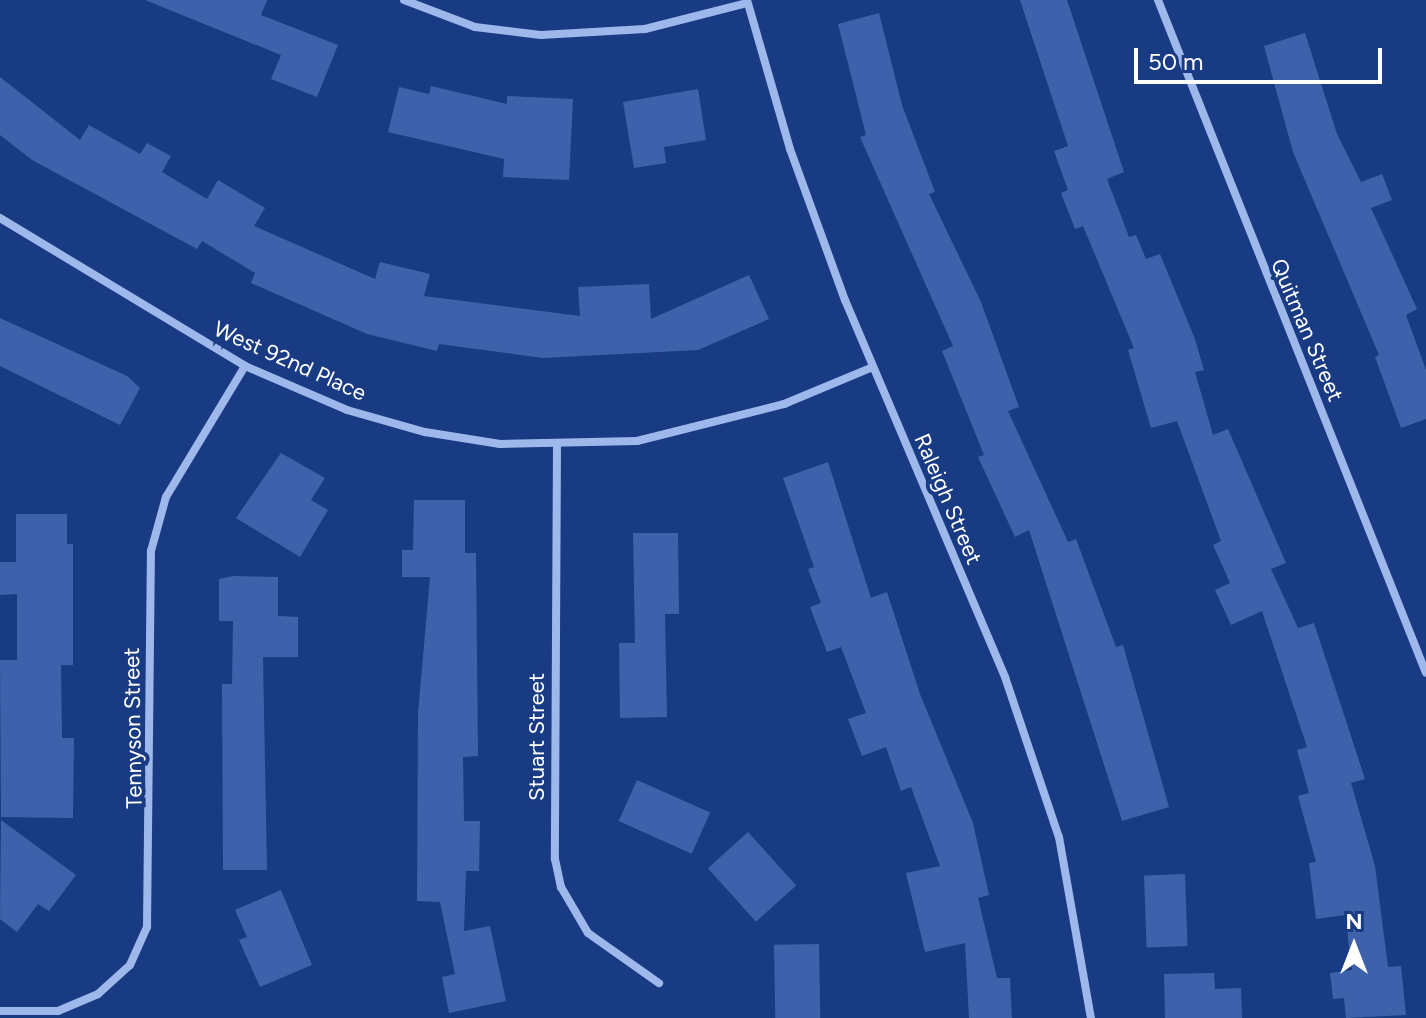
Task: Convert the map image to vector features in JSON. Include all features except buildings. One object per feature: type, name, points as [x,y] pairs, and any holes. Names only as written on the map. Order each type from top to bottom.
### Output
[{"type":"street","points":[[404,0],[475,27],[541,35],[645,29],[747,2]]},
{"type":"street","name":"Quitman Street","points":[[1158,0],[1426,673]]},
{"type":"street","name":"Raleigh Street","points":[[747,2],[790,149],[873,367],[1005,677],[1054,822],[1078,920],[1091,1018]]},
{"type":"street","name":"West 92nd Place","points":[[0,218],[245,366],[347,410],[425,432],[557,445],[637,441],[701,428],[873,367]]},
{"type":"street","name":"Tennyson Street","points":[[0,1011],[58,1011],[98,994],[130,965],[147,927],[151,551],[166,497],[245,366]]},
{"type":"street","name":"Stuart Street","points":[[557,445],[555,859],[561,887],[588,933],[659,983]]}]
